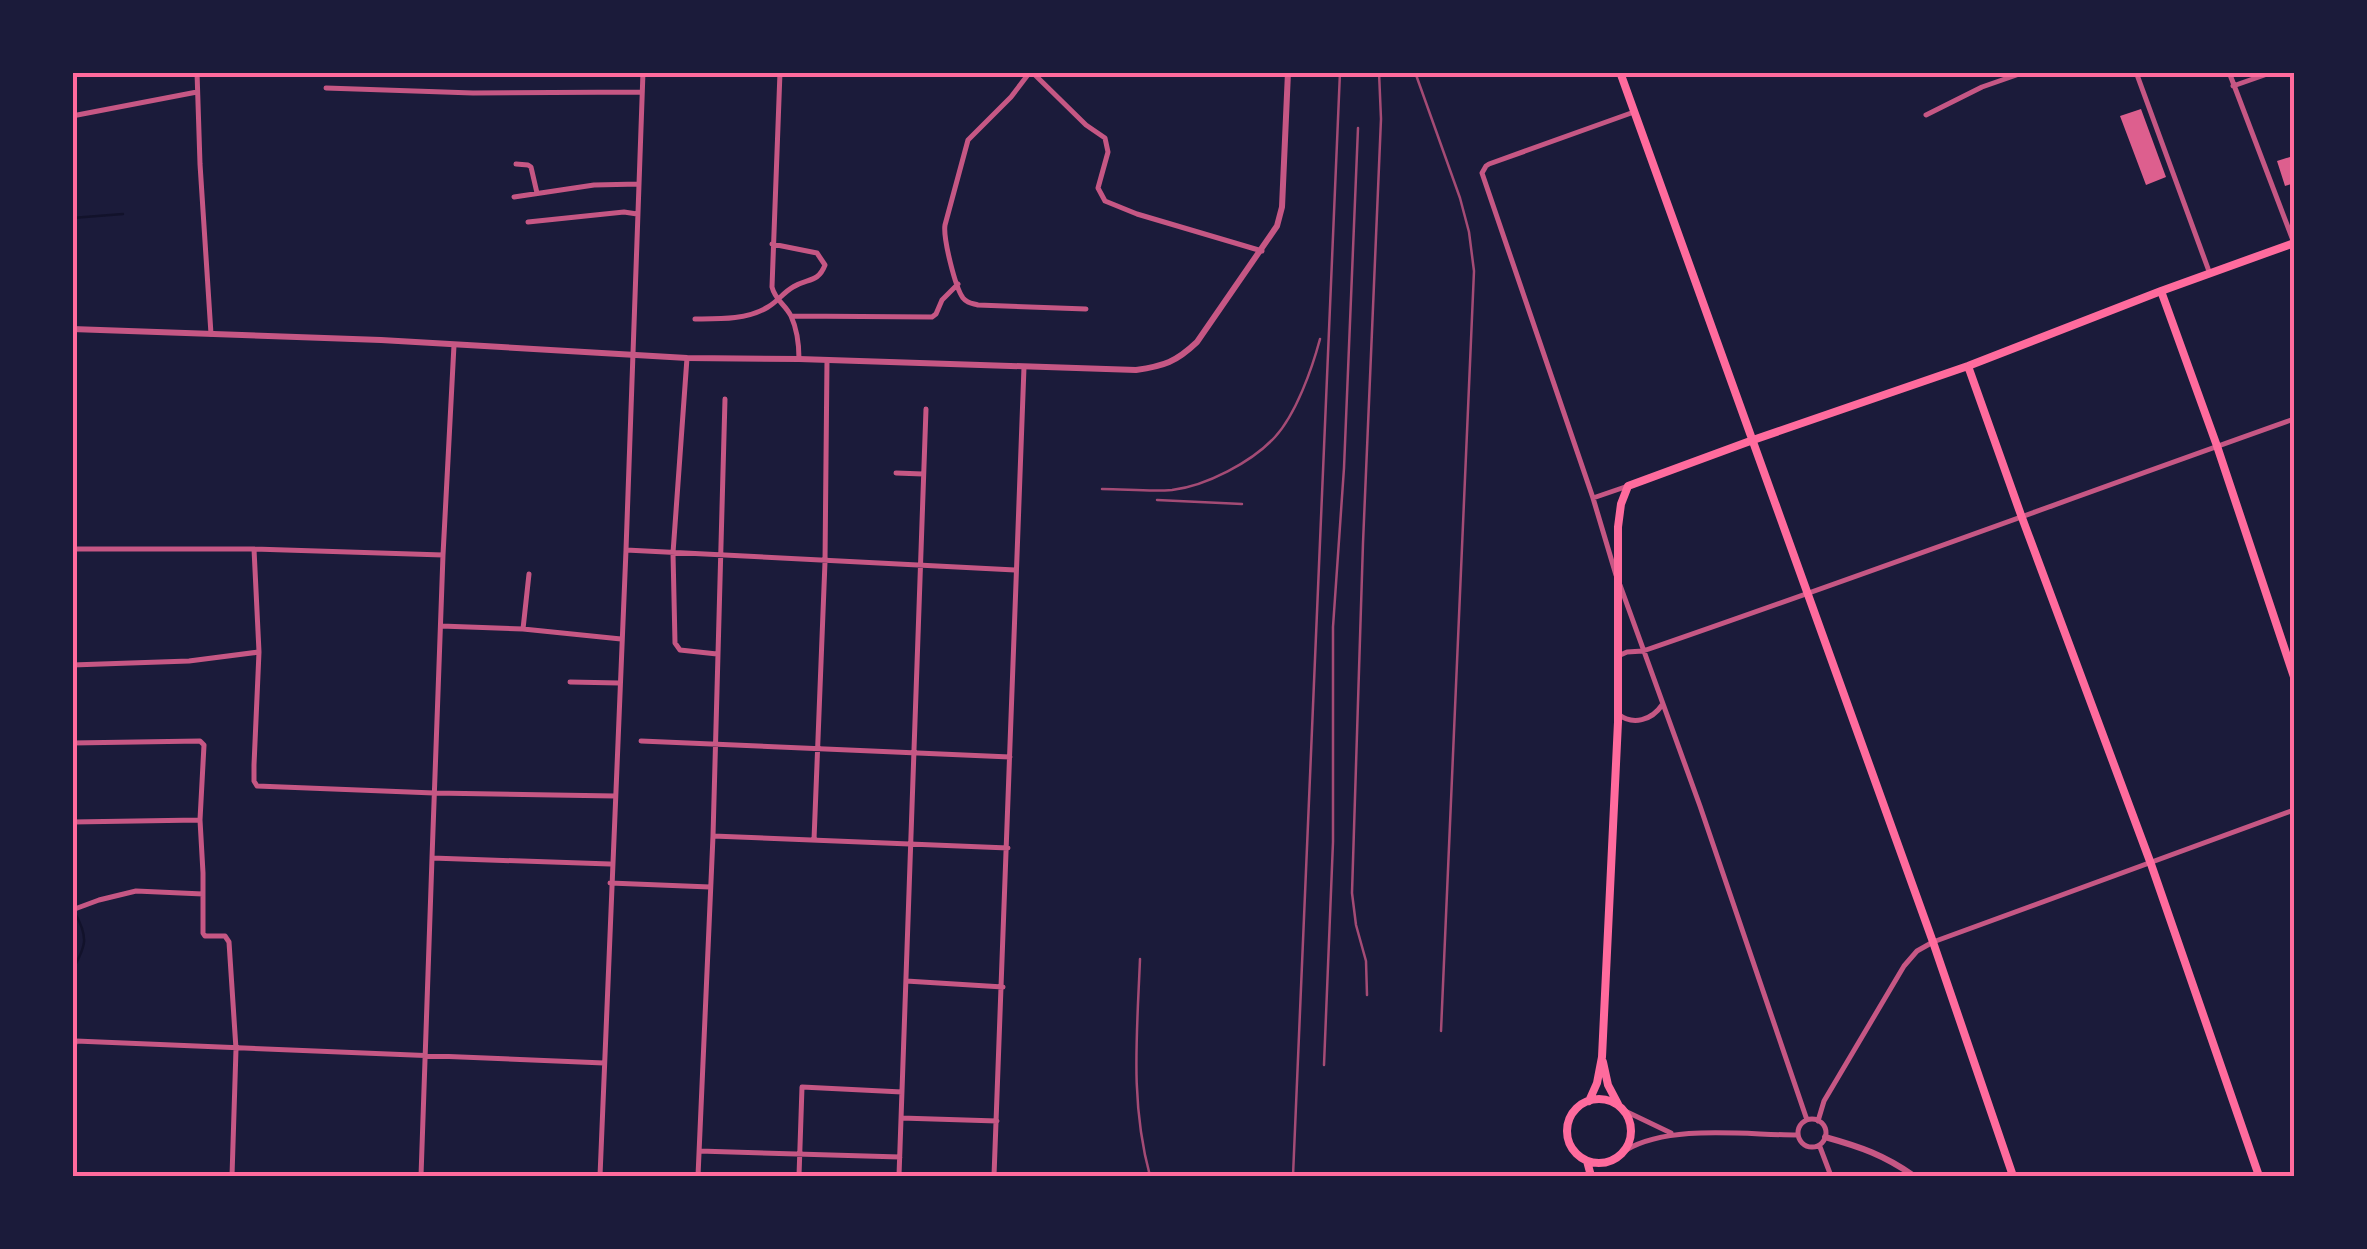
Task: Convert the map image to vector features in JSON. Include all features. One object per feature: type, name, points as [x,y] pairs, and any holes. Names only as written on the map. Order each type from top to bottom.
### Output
[{"type":"main road","points":[[1620,72],[2013,1176]]},
{"type":"main road","points":[[1589,1101],[1602,1057],[1618,714],[1618,527],[1628,486],[1968,366],[2294,243]]},
{"type":"main road","points":[[2161,290],[2294,678]]},
{"type":"main road","points":[[1968,366],[2259,1176]]},
{"type":"main road","points":[[1602,1057],[1608,1085],[1632,1127],[1626,1150],[1606,1173]]},
{"type":"main road","points":[[1612,1162],[1599,1164],[1580,1157],[1570,1146],[1567,1128],[1575,1110],[1589,1101],[1607,1100],[1621,1107]]},
{"type":"main road","points":[[1587,1162],[1591,1176]]},
{"type":"street","points":[[197,72],[211,335]]},
{"type":"street","points":[[600,1176],[642,72]]},
{"type":"street","points":[[780,72],[772,292],[791,316],[799,359]]},
{"type":"street","points":[[1086,309],[973,304],[963,298],[944,233],[965,147],[973,133],[1031,72],[1105,138],[1108,152],[1098,188],[1105,201],[1262,251]]},
{"type":"street","points":[[72,330],[454,344],[688,358],[1136,370],[1164,366],[1197,342],[1278,226],[1288,72]]},
{"type":"street","points":[[1926,115],[1982,86],[2025,72]]},
{"type":"street","points":[[2136,72],[2210,274]]},
{"type":"street","points":[[2229,72],[2294,243]]},
{"type":"street","points":[[2233,86],[2273,72]]},
{"type":"street","points":[[326,88],[473,93],[642,92]]},
{"type":"street","points":[[72,116],[197,92]]},
{"type":"street","points":[[1635,112],[1489,164],[1482,173],[1616,576],[1700,806],[1806,1120]]},
{"type":"street","points":[[516,164],[531,168],[536,193]]},
{"type":"street","points":[[514,197],[594,185],[638,184]]},
{"type":"street","points":[[528,222],[624,212],[638,214]]},
{"type":"street","points":[[695,319],[731,318],[763,310],[794,286],[813,282],[821,275],[825,265],[817,253],[772,244]]},
{"type":"street","points":[[791,316],[932,317],[958,284]]},
{"type":"street","points":[[421,1176],[454,344]]},
{"type":"street","points":[[688,358],[673,553],[676,646],[680,650],[717,654]]},
{"type":"street","points":[[814,840],[827,360]]},
{"type":"street","points":[[994,1176],[1024,367]]},
{"type":"street","points":[[698,1176],[725,399]]},
{"type":"street","points":[[899,1176],[926,409]]},
{"type":"street","points":[[1618,656],[1806,595],[2294,419]]},
{"type":"street","points":[[896,472],[924,474]]},
{"type":"street","points":[[1593,498],[1628,486]]},
{"type":"street","points":[[72,549],[443,555]]},
{"type":"street","points":[[254,549],[259,652],[256,786],[615,796]]},
{"type":"street","points":[[626,550],[1015,570]]},
{"type":"street","points":[[522,629],[529,574]]},
{"type":"street","points":[[441,626],[620,638]]},
{"type":"street","points":[[72,665],[189,661],[259,652]]},
{"type":"street","points":[[570,682],[619,683]]},
{"type":"street","points":[[1618,714],[1624,719],[1638,720],[1654,715],[1663,705]]},
{"type":"street","points":[[641,741],[1010,757]]},
{"type":"street","points":[[72,743],[202,742],[204,747],[200,820],[203,935],[228,937],[236,1049],[232,1176]]},
{"type":"street","points":[[1818,1121],[1824,1101],[1904,966],[1918,951],[1932,942],[2294,810]]},
{"type":"street","points":[[72,822],[200,820]]},
{"type":"street","points":[[712,836],[1008,848]]},
{"type":"street","points":[[432,858],[611,864]]},
{"type":"street","points":[[610,883],[710,887]]},
{"type":"street","points":[[72,910],[136,891],[203,894]]},
{"type":"street","points":[[906,981],[1003,987]]},
{"type":"street","points":[[72,1050],[76,1041],[604,1063]]},
{"type":"street","points":[[799,1176],[802,1087],[902,1092]]},
{"type":"street","points":[[1621,1107],[1674,1134]]},
{"type":"street","points":[[901,1118],[997,1121]]},
{"type":"street","points":[[1806,1120],[1818,1121],[1825,1138],[1814,1147],[1803,1145],[1797,1135],[1800,1126],[1806,1120]]},
{"type":"street","points":[[1626,1150],[1674,1134],[1797,1135]]},
{"type":"street","points":[[1825,1138],[1889,1158],[1914,1176]]},
{"type":"street","points":[[1820,1145],[1831,1176]]},
{"type":"street","points":[[699,1151],[900,1157]]},
{"type":"building","points":[[2141,109],[2166,177],[2146,185],[2120,116]]},
{"type":"building","points":[[2294,159],[2294,183],[2285,186],[2277,161]]},
{"type":"waterway","points":[[72,218],[123,214]]},
{"type":"waterway","points":[[72,971],[84,942],[75,913]]},
{"type":"railway","points":[[1293,1176],[1340,72]]},
{"type":"railway","points":[[1367,995],[1366,961],[1352,893],[1381,119],[1379,72]]},
{"type":"railway","points":[[1415,72],[1460,198],[1474,271],[1441,1031]]},
{"type":"railway","points":[[1324,1065],[1333,842],[1333,627],[1344,468],[1358,128]]},
{"type":"railway","points":[[1102,489],[1185,488],[1241,464],[1275,437],[1290,416],[1320,339]]},
{"type":"railway","points":[[1157,500],[1242,504]]},
{"type":"railway","points":[[1140,959],[1137,1095],[1150,1176]]}]
